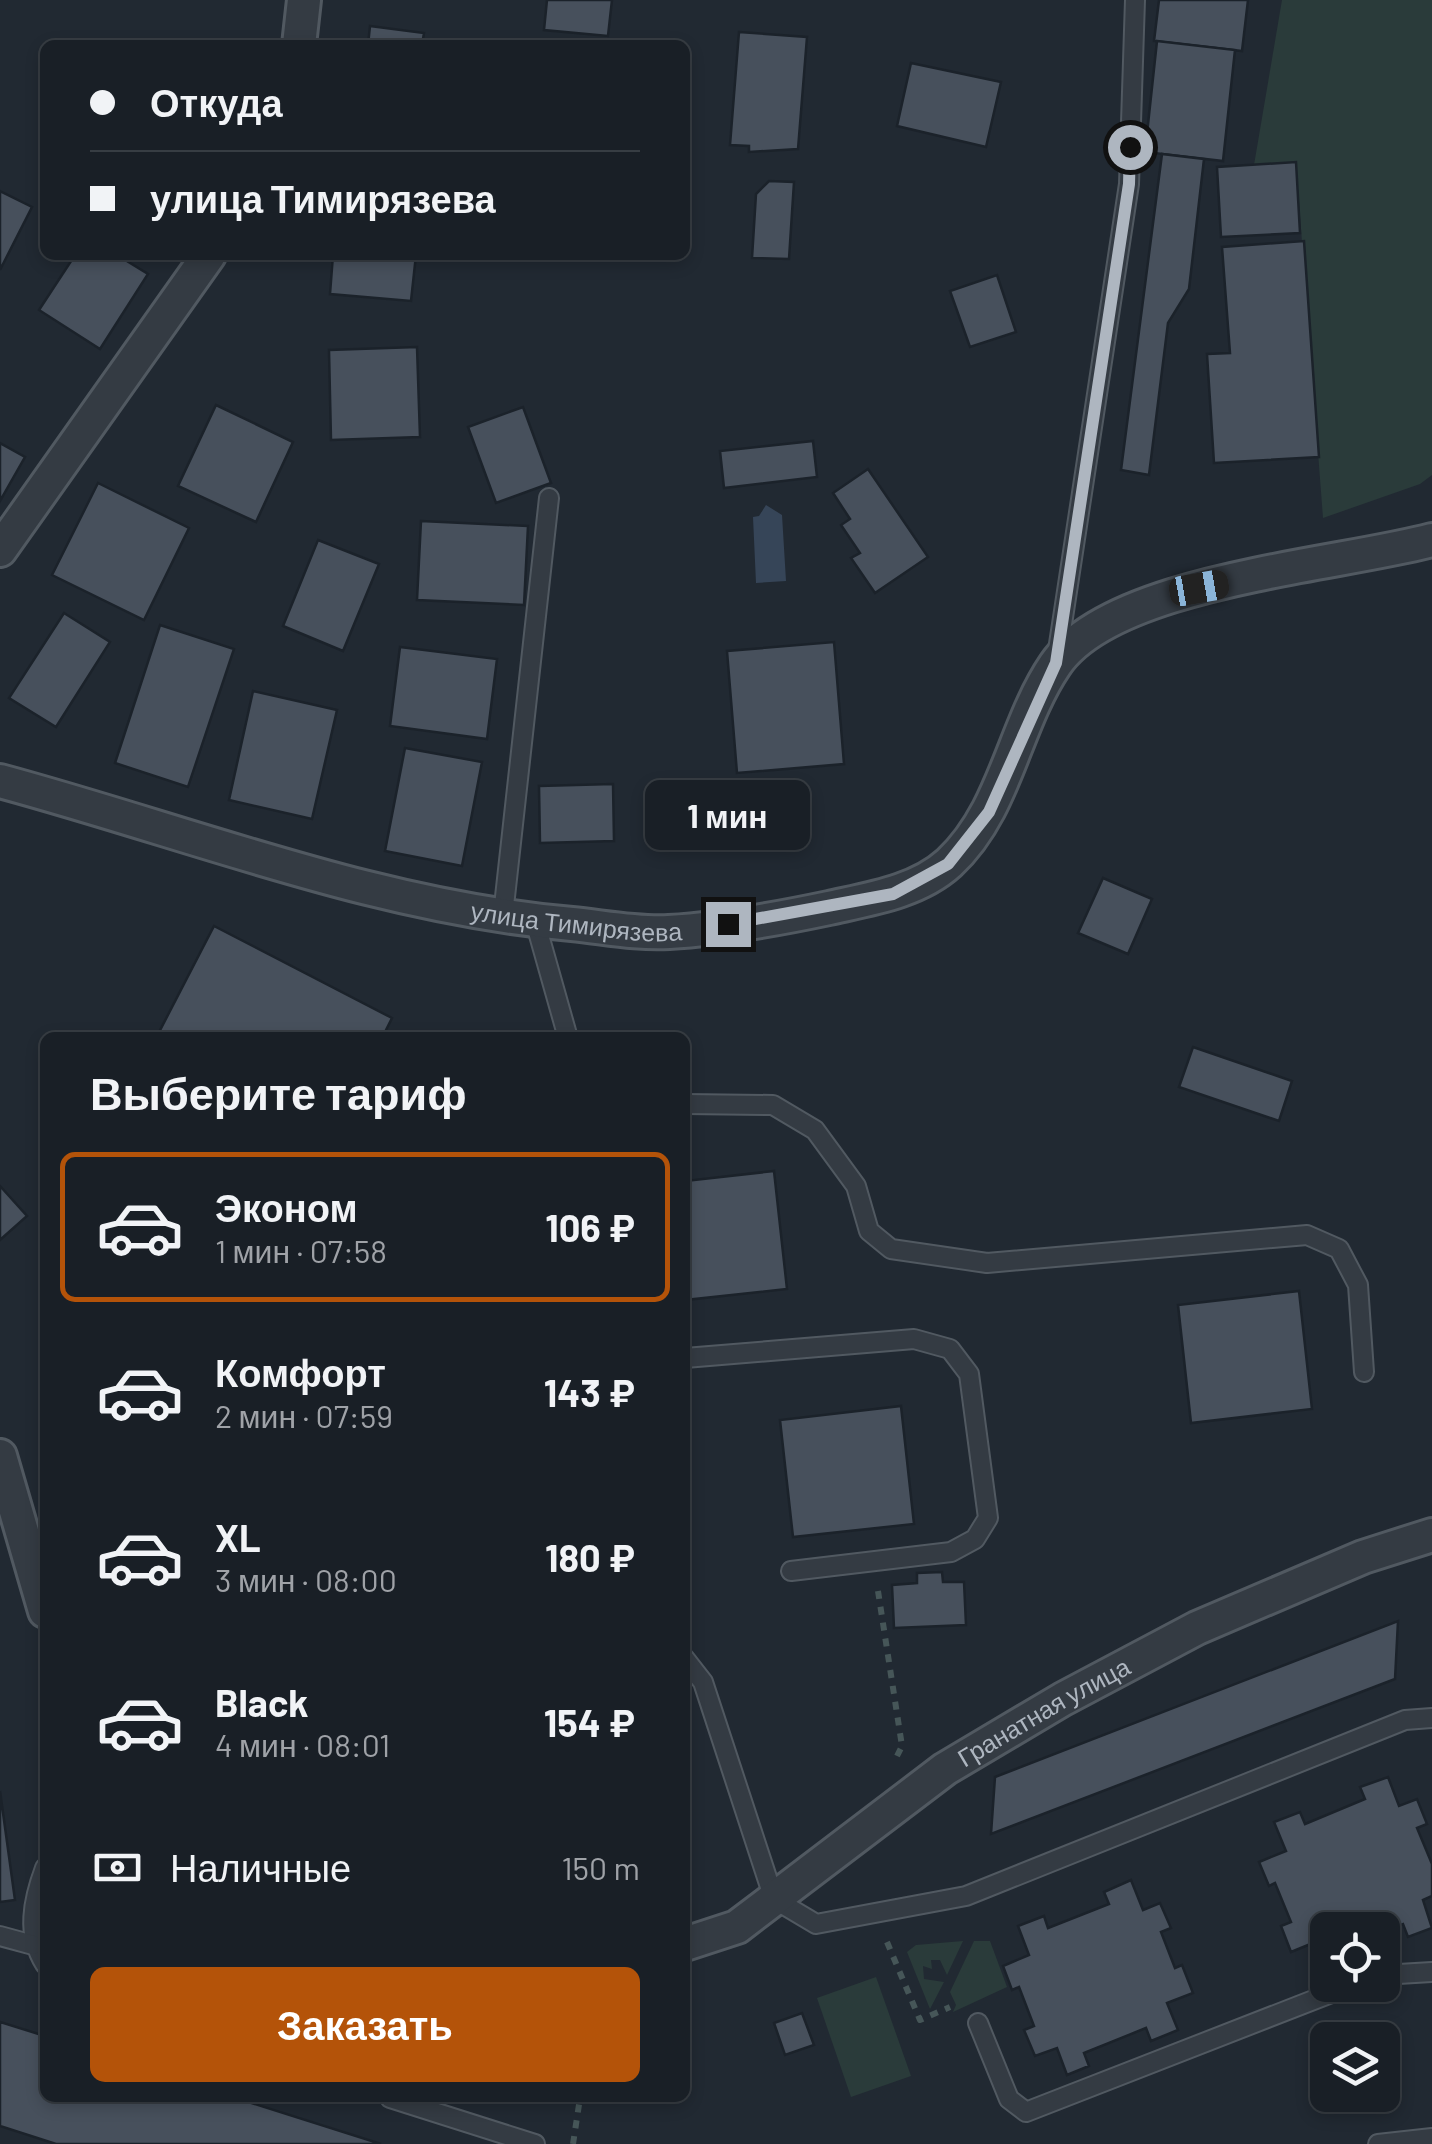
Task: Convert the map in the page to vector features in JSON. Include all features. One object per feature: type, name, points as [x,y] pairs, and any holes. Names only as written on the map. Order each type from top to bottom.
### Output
[{"type":"street","points":[[300,40],[304,0]]},
{"type":"street","points":[[0,550],[205,260]]},
{"type":"street","name":"улица Тимирязева","points":[[0,782],[319,875],[535,921],[666,932],[790,916],[893,894],[948,864],[989,812],[1056,663],[1106,620],[1164,595],[1375,556],[1432,540]]},
{"type":"street","points":[[0,1456],[40,1594]]},
{"type":"street","name":"Гранатная улица","points":[[690,1942],[737,1927],[945,1768],[1063,1699],[1197,1628],[1363,1557],[1432,1535]]},
{"type":"lane","points":[[1056,663],[1129,184],[1134,0]]},
{"type":"lane","points":[[503,915],[549,498]]},
{"type":"lane","points":[[535,921],[566,1032]]},
{"type":"lane","points":[[690,1104],[772,1106],[815,1130],[856,1186],[869,1231],[891,1249],[987,1263],[1307,1236],[1339,1248],[1358,1285],[1364,1372]]},
{"type":"lane","points":[[690,1358],[914,1339],[950,1349],[970,1374],[988,1518],[975,1539],[951,1552],[791,1571]]},
{"type":"lane","points":[[690,1666],[702,1682],[774,1899],[816,1924],[966,1896],[1405,1720],[1432,1718]]},
{"type":"lane","points":[[40,1881],[34,1896],[33,1945],[40,1956]]},
{"type":"lane","points":[[0,1936],[33,1945]]},
{"type":"lane","points":[[1400,1974],[1432,1972]]},
{"type":"lane","points":[[978,2023],[1009,2099],[1026,2112],[1310,2001]]},
{"type":"lane","points":[[403,2102],[535,2144]]},
{"type":"lane","points":[[1378,2144],[1432,2138]]},
{"type":"path","points":[[874,1561],[902,1746],[894,1763]]},
{"type":"path","points":[[876,1913],[920,2020],[968,2000],[978,2023]]},
{"type":"path","points":[[572,2144],[579,2102]]},
{"type":"shaded area","points":[[1282,0],[1432,0],[1432,475],[1420,484],[1323,518],[1296,163],[1254,165]]},
{"type":"shaded area","points":[[963,1941],[947,1975],[940,1960],[931,1960],[932,1969],[923,1966],[924,1979],[944,1982],[930,2009],[907,1952],[916,1945]]},
{"type":"shaded area","points":[[974,1941],[990,1941],[1007,1987],[953,2012],[956,2005],[950,1992]]},
{"type":"shaded area","points":[[876,1977],[911,2076],[851,2097],[817,1998]]},
{"type":"water","points":[[766,505],[782,515],[786,581],[756,583],[753,517],[759,516]]},
{"type":"building","points":[[547,0],[612,0],[608,36],[544,30]]},
{"type":"building","points":[[1159,0],[1248,0],[1242,51],[1154,41]]},
{"type":"building","points":[[370,26],[424,33],[423,40],[369,40]]},
{"type":"building","points":[[739,32],[807,37],[798,149],[749,152],[749,146],[730,145]]},
{"type":"building","points":[[1157,41],[1235,50],[1223,161],[1145,152]]},
{"type":"building","points":[[911,63],[1001,82],[986,147],[897,126]]},
{"type":"building","points":[[1162,154],[1204,159],[1189,289],[1168,323],[1149,475],[1121,470]]},
{"type":"building","points":[[1296,162],[1300,233],[1221,237],[1217,167]]},
{"type":"building","points":[[769,181],[794,182],[789,259],[752,258],[756,194]]},
{"type":"building","points":[[0,191],[32,207],[0,270]]},
{"type":"building","points":[[1304,241],[1319,457],[1214,463],[1207,354],[1230,353],[1222,247]]},
{"type":"building","points":[[72,260],[125,260],[148,274],[100,349],[39,310]]},
{"type":"building","points":[[333,260],[415,260],[411,301],[330,294]]},
{"type":"building","points":[[997,275],[1016,332],[970,347],[950,291]]},
{"type":"building","points":[[417,347],[420,437],[331,440],[329,350]]},
{"type":"building","points":[[216,405],[293,442],[256,522],[178,486]]},
{"type":"building","points":[[523,407],[551,483],[496,503],[468,427]]},
{"type":"building","points":[[813,441],[817,477],[724,488],[720,451]]},
{"type":"building","points":[[0,443],[25,457],[0,501]]},
{"type":"building","points":[[868,469],[928,557],[875,593],[851,558],[860,553],[841,525],[850,519],[833,493]]},
{"type":"building","points":[[98,483],[189,528],[144,620],[52,575]]},
{"type":"building","points":[[421,521],[528,526],[524,605],[417,600]]},
{"type":"building","points":[[318,540],[379,564],[343,651],[283,626]]},
{"type":"building","points":[[64,613],[110,642],[56,727],[9,698]]},
{"type":"building","points":[[160,625],[234,649],[188,787],[115,763]]},
{"type":"building","points":[[834,642],[844,764],[737,773],[727,651]]},
{"type":"building","points":[[400,647],[497,659],[487,739],[390,726]]},
{"type":"building","points":[[253,691],[337,710],[312,819],[229,800]]},
{"type":"building","points":[[405,748],[482,762],[462,866],[385,851]]},
{"type":"building","points":[[613,784],[614,841],[540,843],[539,786]]},
{"type":"building","points":[[1103,878],[1152,899],[1128,954],[1078,933]]},
{"type":"building","points":[[214,926],[392,1018],[385,1032],[159,1032]]},
{"type":"building","points":[[1193,1047],[1292,1081],[1279,1121],[1179,1087]]},
{"type":"building","points":[[774,1171],[787,1289],[690,1299],[690,1180]]},
{"type":"building","points":[[0,1186],[27,1216],[0,1240]]},
{"type":"building","points":[[1299,1291],[1312,1409],[1191,1423],[1178,1305]]},
{"type":"building","points":[[901,1406],[914,1524],[793,1537],[780,1420]]},
{"type":"building","points":[[942,1572],[943,1582],[964,1582],[966,1625],[894,1628],[892,1585],[917,1583],[917,1573]]},
{"type":"building","points":[[1398,1621],[1395,1679],[991,1834],[995,1777]]},
{"type":"building","points":[[1388,1777],[1399,1806],[1417,1799],[1427,1824],[1417,1828],[1432,1864],[1432,1896],[1423,1900],[1432,1928],[1408,1937],[1403,1924],[1400,1925],[1400,1912],[1310,1912],[1310,1944],[1291,1952],[1281,1926],[1291,1922],[1275,1883],[1269,1886],[1259,1862],[1286,1851],[1274,1822],[1300,1812],[1305,1824],[1365,1799],[1360,1787]]},
{"type":"building","points":[[0,1791],[15,1900],[0,1902]]},
{"type":"building","points":[[1131,1880],[1143,1910],[1160,1903],[1171,1928],[1161,1932],[1175,1968],[1182,1965],[1193,1993],[1167,2003],[1178,2030],[1151,2041],[1146,2028],[1084,2053],[1089,2066],[1067,2075],[1057,2048],[1035,2056],[1024,2030],[1034,2026],[1019,1987],[1012,1990],[1003,1966],[1029,1955],[1018,1926],[1044,1916],[1048,1928],[1109,1904],[1104,1892]]},
{"type":"building","points":[[802,2013],[814,2045],[785,2055],[774,2023]]},
{"type":"building","points":[[0,2022],[40,2034],[40,2102],[249,2102],[381,2144],[56,2144],[0,2126]]},
{"type":"route","points":[[728,924],[790,916],[893,894],[948,864],[989,812],[1056,663],[1129,184],[1130,147]]}]
